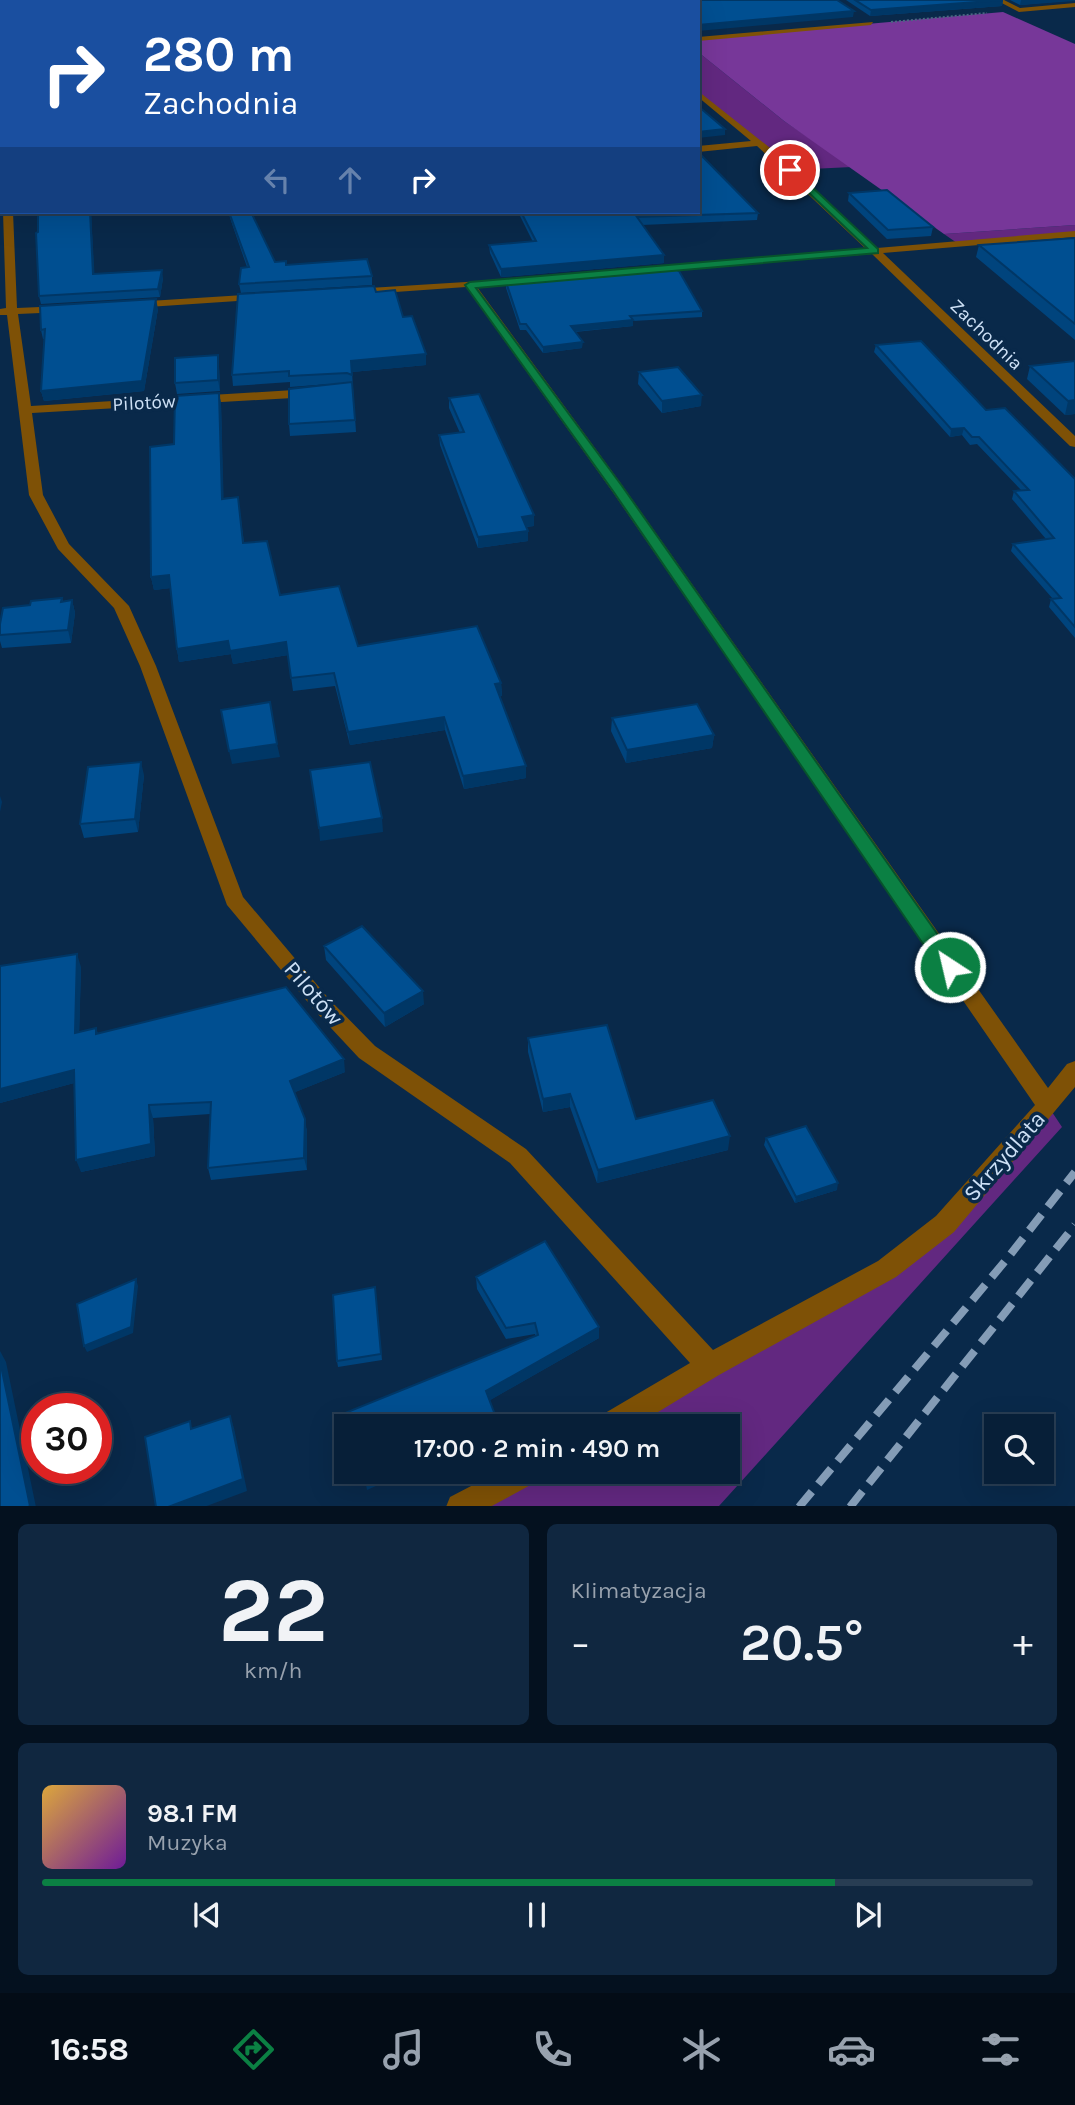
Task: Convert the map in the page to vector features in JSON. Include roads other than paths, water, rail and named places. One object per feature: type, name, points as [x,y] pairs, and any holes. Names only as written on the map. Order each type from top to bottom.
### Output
[{"type":"street","points":[[999,0],[1019,10],[1075,5]]},
{"type":"street","points":[[700,39],[871,23],[859,16]]},
{"type":"street","name":"Zachodnia","points":[[700,95],[760,143],[1075,443]]},
{"type":"street","points":[[700,149],[760,143]]},
{"type":"street","name":"Pilotów","points":[[8,214],[6,312],[36,495],[63,546],[121,606],[148,666],[234,900],[323,1006],[367,1052],[518,1156],[710,1366]]},
{"type":"street","points":[[591,275],[1075,234]]},
{"type":"street","points":[[347,293],[537,280]]},
{"type":"street","name":"Skrzydlata","points":[[470,285],[617,488],[1048,1106],[945,1224],[897,1261],[799,1319],[710,1366]]},
{"type":"street","points":[[118,306],[278,296]]},
{"type":"street","points":[[6,312],[78,308]]},
{"type":"street","name":"Pilotów","points":[[23,410],[321,392]]},
{"type":"street","points":[[1048,1106],[1075,1070]]},
{"type":"street","points":[[630,1414],[710,1366]]},
{"type":"street","points":[[462,1506],[503,1484]]},
{"type":"railway","points":[[800,1506],[1006,1260],[1075,1172]]},
{"type":"railway","points":[[851,1506],[1075,1225]]}]
